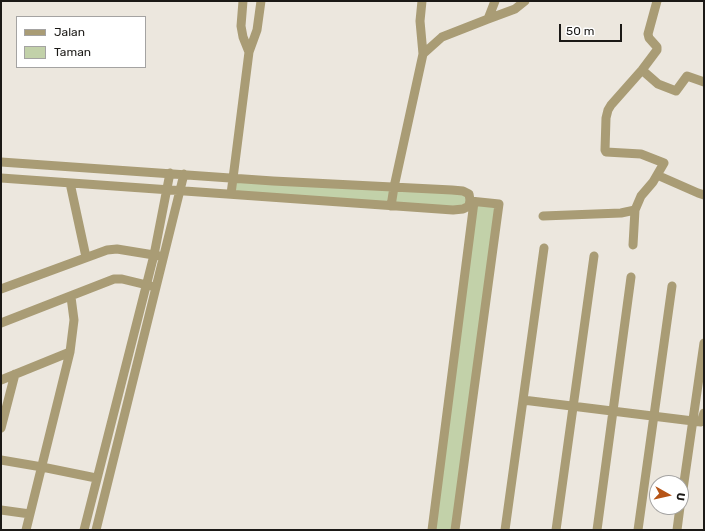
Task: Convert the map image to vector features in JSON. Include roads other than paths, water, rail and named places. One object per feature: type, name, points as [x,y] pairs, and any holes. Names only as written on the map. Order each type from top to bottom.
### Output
[{"type":"street","points":[[243,1],[241,26],[243,37],[249,52]]},
{"type":"street","points":[[231,194],[249,52],[257,30],[261,1]]},
{"type":"street","points":[[391,206],[423,54],[420,21],[422,1]]},
{"type":"street","points":[[488,19],[495,1]]},
{"type":"street","points":[[423,54],[442,37],[515,9],[525,1]]},
{"type":"street","points":[[633,245],[635,210],[641,196],[657,176],[664,164],[663,162],[641,154],[606,152],[606,118],[608,110],[642,70],[658,48],[649,38],[648,34],[657,1]]},
{"type":"street","points":[[642,70],[658,84],[676,92],[687,76],[704,82]]},
{"type":"street","points":[[1,162],[233,178],[463,191],[469,194],[472,201],[432,530]]},
{"type":"street","points":[[84,530],[154,255],[170,173]]},
{"type":"street","points":[[96,530],[184,174]]},
{"type":"street","points":[[657,176],[698,194],[704,195]]},
{"type":"street","points":[[1,178],[457,210],[469,206],[472,201]]},
{"type":"street","points":[[70,183],[86,257]]},
{"type":"street","points":[[455,530],[499,204],[472,201]]},
{"type":"street","points":[[543,216],[621,213],[635,210]]},
{"type":"street","points":[[505,530],[544,248]]},
{"type":"street","points":[[1,289],[107,250],[117,249],[163,257]]},
{"type":"street","points":[[556,530],[594,256]]},
{"type":"street","points":[[597,530],[631,277]]},
{"type":"street","points":[[1,323],[119,278],[156,287]]},
{"type":"street","points":[[638,530],[672,286]]},
{"type":"street","points":[[26,530],[70,352],[74,320],[71,297]]},
{"type":"street","points":[[685,475],[704,343]]},
{"type":"street","points":[[1,380],[70,352]]},
{"type":"street","points":[[1,428],[15,374]]},
{"type":"street","points":[[523,400],[701,422],[704,413]]},
{"type":"street","points":[[1,460],[96,478]]},
{"type":"street","points":[[1,510],[30,514]]},
{"type":"street","points":[[677,530],[679,515]]}]
